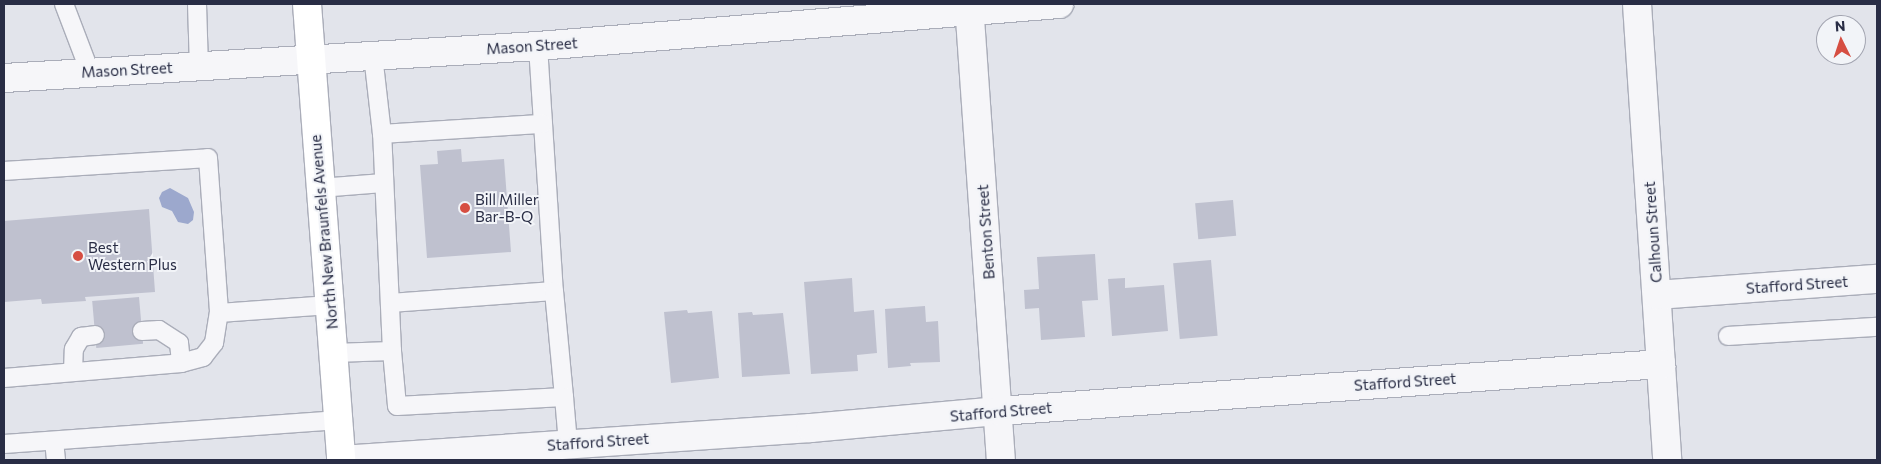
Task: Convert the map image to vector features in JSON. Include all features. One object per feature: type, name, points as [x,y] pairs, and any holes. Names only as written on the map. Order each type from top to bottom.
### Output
[{"type":"street","name":"North New Braunfels Avenue","points":[[307,4],[319,188],[330,305],[341,460]]},
{"type":"street","name":"Mason Street","points":[[4,78],[310,58],[538,46],[969,7],[1059,4]]},
{"type":"street","name":"Calhoun Street","points":[[1638,4],[1667,460]]},
{"type":"street","name":"Benton Street","points":[[969,7],[1001,460]]},
{"type":"street","name":"Stafford Street","points":[[1657,295],[1877,280]]},
{"type":"street","name":"Stafford Street","points":[[341,460],[472,456],[568,444],[811,428],[999,411],[1661,364]]},
{"type":"lane","points":[[64,4],[90,72]]},
{"type":"lane","points":[[196,4],[199,66]]},
{"type":"lane","points":[[538,46],[554,291],[568,444]]},
{"type":"lane","points":[[373,55],[382,134],[392,351],[397,406],[564,397]]},
{"type":"lane","points":[[382,134],[543,124]]},
{"type":"lane","points":[[4,172],[208,158],[219,313],[214,343],[203,357],[181,363],[4,378]]},
{"type":"lane","points":[[319,188],[384,183]]},
{"type":"lane","points":[[390,303],[554,291]]},
{"type":"lane","points":[[219,313],[330,305]]},
{"type":"lane","points":[[1728,336],[1877,327]]},
{"type":"lane","points":[[142,331],[159,330],[179,343],[181,363]]},
{"type":"lane","points":[[73,372],[74,349],[81,337],[94,334]]},
{"type":"lane","points":[[333,353],[392,351]]},
{"type":"lane","points":[[4,444],[338,420]]},
{"type":"lane","points":[[54,441],[56,460]]},
{"type":"water","points":[[170,188],[188,198],[194,212],[193,220],[188,224],[178,222],[172,211],[162,207],[159,198],[162,192]]},
{"type":"building","name":"Bill Miller Bar-B-Q","points":[[461,149],[462,162],[504,159],[511,252],[427,258],[420,165],[438,164],[437,151]]},
{"type":"building","points":[[1233,200],[1236,236],[1198,239],[1195,203]]},
{"type":"building","name":"Best Western Plus","points":[[149,209],[155,292],[85,297],[86,301],[42,304],[41,299],[4,302],[4,221]]},
{"type":"building","points":[[1095,254],[1098,300],[1082,301],[1085,337],[1041,340],[1039,308],[1025,309],[1024,290],[1039,289],[1037,257]]},
{"type":"building","points":[[1211,260],[1218,336],[1180,339],[1173,263]]},
{"type":"building","points":[[852,278],[854,312],[874,310],[877,353],[857,355],[858,371],[811,374],[804,282]]},
{"type":"building","points":[[1125,278],[1125,288],[1164,285],[1168,331],[1112,336],[1108,279]]},
{"type":"building","points":[[139,297],[143,344],[96,348],[92,301]]},
{"type":"building","points":[[925,306],[926,322],[938,321],[940,362],[910,363],[911,366],[888,368],[885,309]]},
{"type":"building","points":[[687,310],[688,313],[712,311],[719,378],[671,383],[664,312]]},
{"type":"building","points":[[752,312],[753,315],[783,313],[790,374],[742,377],[738,313]]},
{"type":"place","name":"Bill Miller Bar-B-Q","points":[[465,208]]},
{"type":"place","name":"Best Western Plus","points":[[78,256]]}]
